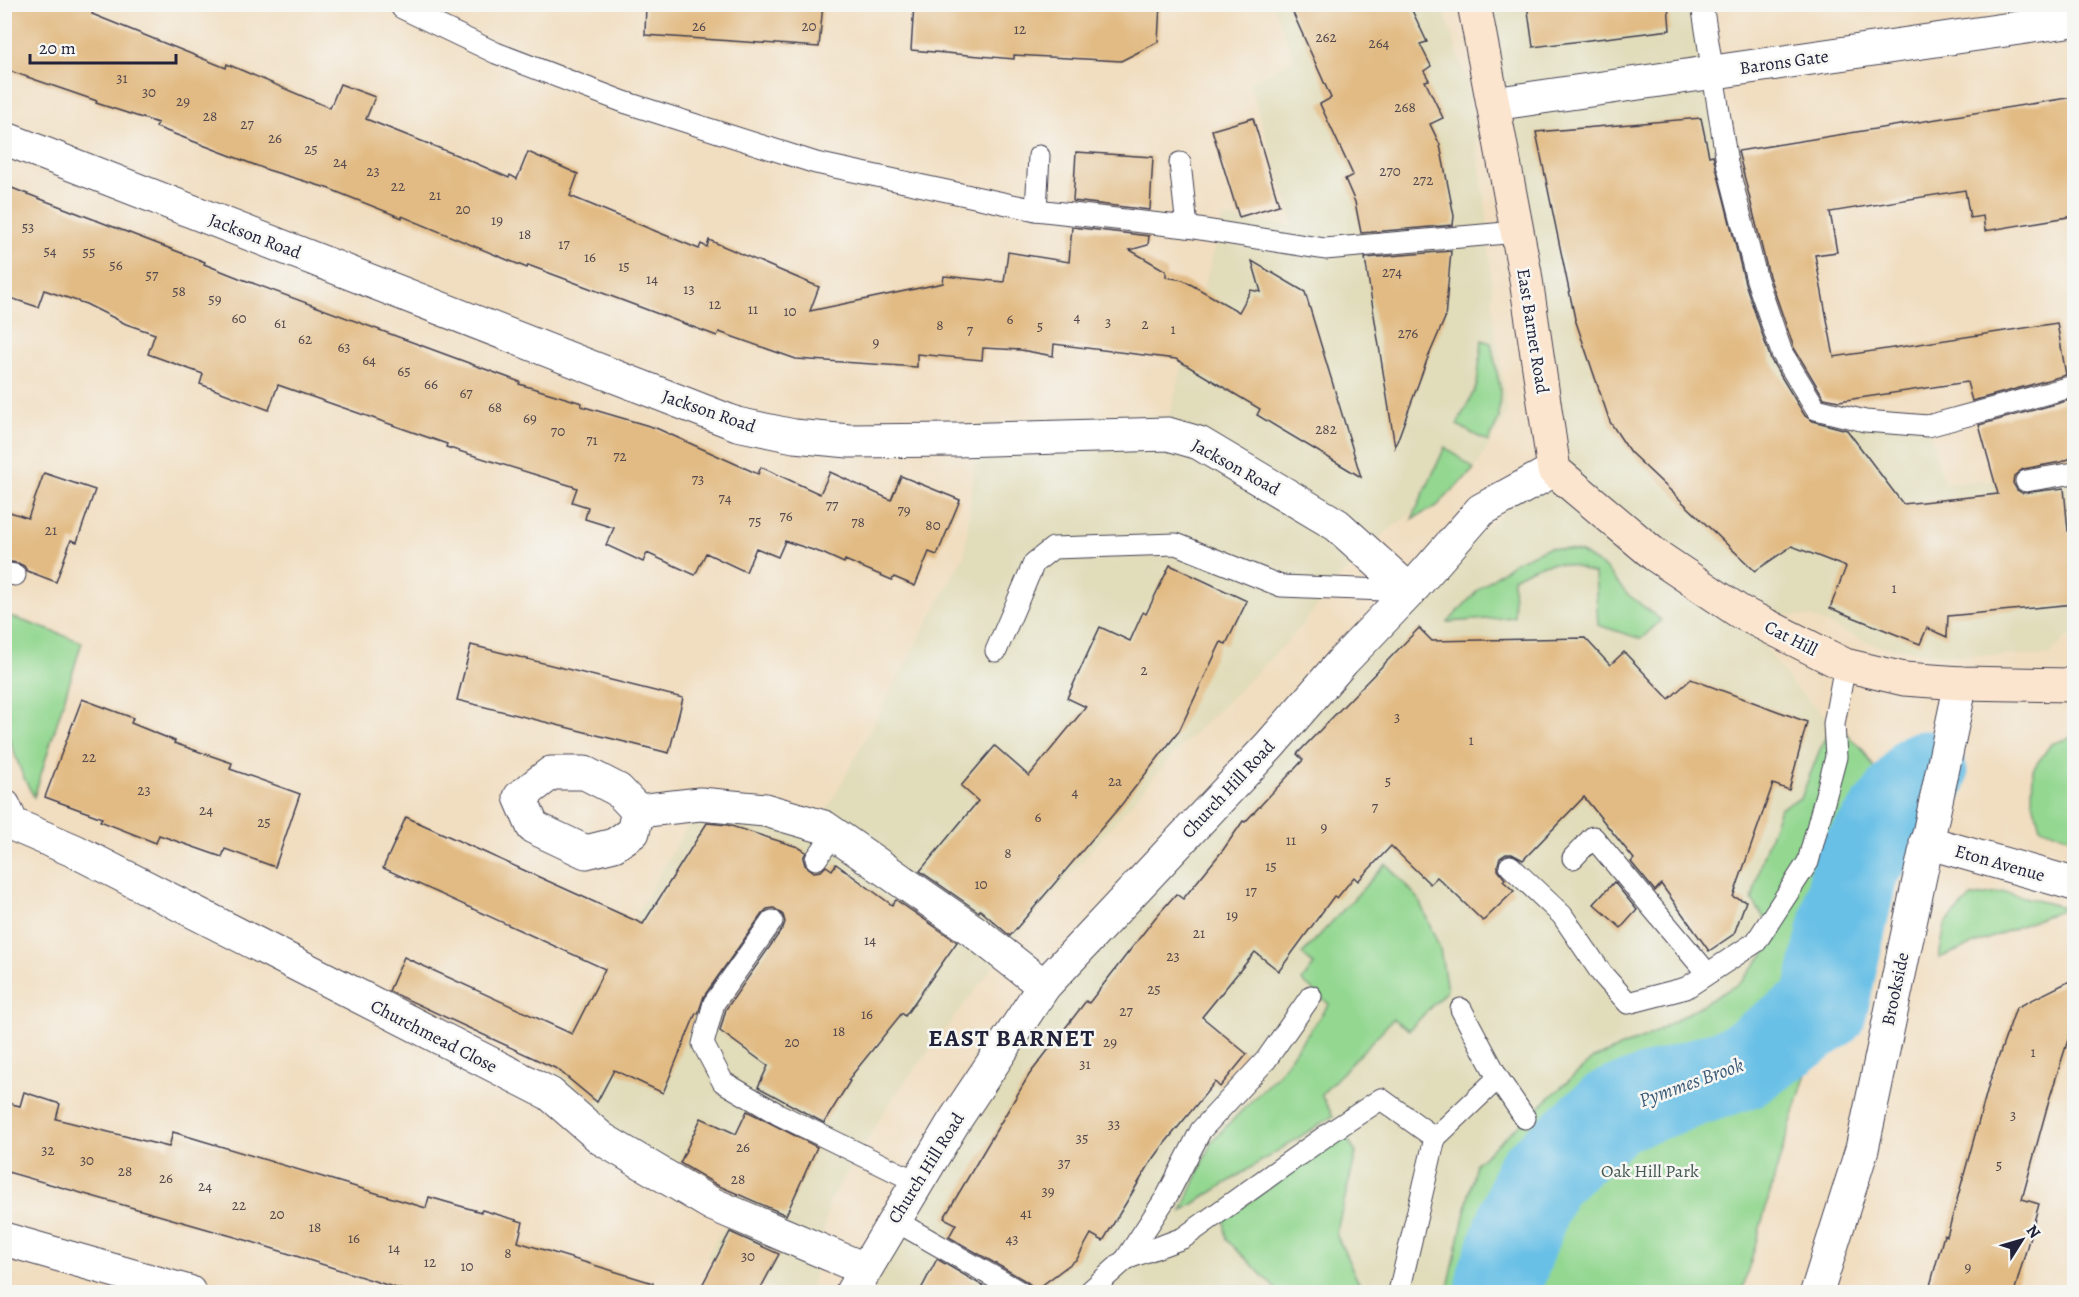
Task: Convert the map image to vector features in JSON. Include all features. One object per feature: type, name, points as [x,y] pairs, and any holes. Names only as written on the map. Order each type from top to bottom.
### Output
[{"type":"main road","name":"East Barnet Road","points":[[1474,4],[1525,273],[1554,470]]},
{"type":"main road","name":"Cat Hill","points":[[1554,470],[1655,555],[1740,612],[1845,665],[1904,679],[1961,683],[2074,685]]},
{"type":"street","name":"Barons Gate","points":[[1493,104],[2074,20]]},
{"type":"street","name":"Jackson Road","points":[[4,138],[737,424],[794,436],[849,441],[1168,434],[1199,443],[1337,525],[1410,591]]},
{"type":"street","points":[[1410,591],[1481,510],[1554,470]]},
{"type":"street","name":"Church Hill Road","points":[[858,1281],[953,1123],[1044,986],[1270,745],[1343,662],[1410,591]]},
{"type":"street","name":"Brookside","points":[[1817,1293],[1862,1149],[1961,683]]},
{"type":"street","points":[[638,811],[700,804],[765,810],[824,826],[825,846],[975,932],[1044,986]]},
{"type":"street","name":"Churchmead Close","points":[[7,818],[550,1094],[602,1140],[712,1204],[858,1281]]},
{"type":"street","name":"Eton Avenue","points":[[1926,842],[2074,884]]},
{"type":"street","points":[[4,1239],[189,1293]]},
{"type":"lane","points":[[400,4],[402,8],[496,53],[624,102],[816,164],[1036,210],[1187,227],[1325,249],[1517,232]]},
{"type":"lane","points":[[1702,4],[1727,163],[1757,280],[1782,353],[1816,409],[1865,421],[1928,426],[2074,386]]},
{"type":"lane","points":[[1036,210],[1039,156]]},
{"type":"lane","points":[[1180,164],[1187,227]]},
{"type":"lane","points":[[2026,481],[2074,473]]},
{"type":"lane","points":[[996,651],[1034,563],[1053,549],[1176,543],[1281,585],[1410,591]]},
{"type":"lane","points":[[1510,866],[1562,915],[1602,974],[1628,1003],[1686,988],[1756,942],[1808,862],[1836,758],[1834,724],[1845,665]]},
{"type":"lane","points":[[1573,858],[1593,837],[1707,973]]},
{"type":"lane","points":[[772,921],[714,1003],[704,1044],[723,1082],[778,1114],[916,1182]]},
{"type":"lane","points":[[1089,1293],[1111,1284],[1167,1196],[1201,1130],[1266,1060],[1311,996]]},
{"type":"lane","points":[[1461,1009],[1498,1078],[1525,1118]]},
{"type":"lane","points":[[1399,1293],[1435,1138],[1498,1078]]},
{"type":"lane","points":[[1126,1259],[1183,1238],[1381,1099],[1435,1138]]},
{"type":"lane","points":[[894,1220],[1020,1293]]},
{"type":"shaded area","points":[[1273,5],[1442,5],[1468,85],[1487,215],[1494,321],[1508,413],[1476,467],[1386,532],[1340,577],[1295,634],[1171,757],[1010,945],[892,1099],[830,1201],[810,1292],[775,1292],[706,1257],[728,1221],[551,1090],[579,1014],[700,804],[819,825],[965,553],[978,425],[1104,415],[1169,416],[1223,217],[1294,226],[1249,83],[1294,59]]},
{"type":"shaded area","points":[[1474,5],[1702,5],[1757,280],[1816,409],[1928,426],[1944,483],[1992,481],[2074,459],[2074,637],[2067,637],[2048,656],[1946,655],[1877,646],[1810,617],[1740,612],[1793,686],[1834,724],[1820,749],[1801,798],[1780,808],[1752,900],[1779,938],[1740,983],[1648,1036],[1593,1059],[1476,1163],[1447,1292],[869,1292],[1044,986],[1410,591],[1554,470]]},
{"type":"green space","points":[[1482,340],[1491,343],[1500,387],[1499,419],[1488,442],[1457,425],[1477,385]]},
{"type":"green space","points":[[1445,447],[1474,469],[1437,506],[1412,519]]},
{"type":"green space","points":[[1549,547],[1580,552],[1605,568],[1626,593],[1661,620],[1641,639],[1598,625],[1595,574],[1554,563],[1535,567],[1513,578],[1514,617],[1448,622],[1480,588],[1515,562]]},
{"type":"green space","points":[[4,614],[82,642],[34,797],[23,776],[5,728]]},
{"type":"green space","name":"Oak Hill Park","points":[[1834,724],[1862,748],[1886,787],[1882,825],[1778,1165],[1742,1292],[1447,1292],[1476,1163],[1593,1059],[1648,1036],[1740,983],[1778,938],[1752,900],[1761,862],[1780,808],[1801,798],[1820,749]]},
{"type":"green space","points":[[2074,736],[2074,839],[2040,827],[2032,799],[2033,769],[2051,744]]},
{"type":"green space","points":[[1386,864],[1418,898],[1440,949],[1447,990],[1409,1030],[1393,1019],[1321,1095],[1333,1116],[1182,1211],[1212,1141],[1279,1073],[1329,1004],[1302,981],[1314,965],[1302,954]]},
{"type":"green space","points":[[2005,892],[2066,908],[1939,958],[1945,924],[1971,897]]},
{"type":"green space","points":[[1345,1134],[1356,1153],[1336,1234],[1363,1292],[1279,1292],[1227,1240],[1224,1220]]},
{"type":"building","points":[[4,4],[96,4],[92,14],[226,68],[227,64],[330,108],[340,84],[375,97],[366,119],[509,178],[510,175],[517,179],[528,152],[578,174],[570,196],[699,249],[701,244],[707,247],[709,240],[819,287],[810,311],[943,283],[944,276],[1004,282],[1008,252],[1069,262],[1072,227],[1149,236],[1148,245],[1130,250],[1166,271],[1166,277],[1183,280],[1239,312],[1251,290],[1261,292],[1252,261],[1305,292],[1361,477],[1257,415],[1260,409],[1176,359],[1054,344],[1053,356],[1021,350],[983,348],[982,360],[917,354],[917,367],[796,359],[719,332],[717,336],[528,265],[527,268],[402,216],[402,218],[327,188],[268,170],[156,127],[158,123],[4,69]]},
{"type":"building","points":[[646,4],[823,4],[819,47],[645,35]]},
{"type":"building","points":[[914,4],[1160,4],[1158,42],[1121,61],[1014,55],[1014,59],[911,50]]},
{"type":"building","points":[[1289,4],[1409,4],[1427,42],[1420,44],[1431,66],[1424,71],[1429,80],[1425,81],[1443,118],[1430,124],[1440,145],[1454,216],[1453,225],[1361,233],[1355,202],[1345,179],[1353,175],[1320,104],[1331,98]]},
{"type":"building","points":[[1527,4],[1668,4],[1670,30],[1533,47]]},
{"type":"building","points":[[2074,97],[2074,216],[1985,231],[1983,216],[1970,218],[1965,190],[1830,212],[1837,252],[1815,255],[1834,357],[2057,323],[2066,375],[1972,401],[1967,382],[1839,401],[1824,398],[1794,348],[1769,276],[1738,151]]},
{"type":"building","points":[[1253,118],[1279,205],[1239,217],[1212,130]]},
{"type":"building","points":[[1701,118],[1709,156],[1713,155],[1745,283],[1771,360],[1805,416],[1813,421],[1847,430],[1903,504],[1998,494],[1979,425],[2070,400],[2074,428],[2074,457],[2061,462],[2023,469],[2014,476],[2013,483],[2022,493],[2064,488],[2068,531],[2074,531],[2074,604],[1948,616],[1947,637],[1927,628],[1920,644],[1830,608],[1846,567],[1792,546],[1755,571],[1630,452],[1610,422],[1575,319],[1536,132]]},
{"type":"building","points":[[1076,152],[1153,157],[1150,210],[1073,201]]},
{"type":"building","points":[[4,185],[205,262],[204,264],[239,278],[520,382],[519,384],[582,403],[581,406],[656,428],[758,474],[761,467],[820,494],[830,472],[891,500],[901,476],[960,500],[937,555],[929,552],[915,586],[894,577],[892,580],[845,560],[844,563],[785,541],[778,557],[756,548],[746,572],[706,553],[695,575],[647,553],[643,562],[606,545],[614,528],[585,519],[588,507],[572,502],[577,488],[446,447],[447,444],[278,385],[269,410],[200,384],[203,374],[148,354],[155,334],[126,324],[86,304],[44,290],[38,307],[4,296]]},
{"type":"building","points":[[1451,251],[1445,318],[1395,447],[1365,258]]},
{"type":"building","points":[[44,473],[95,490],[77,542],[71,540],[56,582],[27,571],[18,563],[4,561],[4,510],[28,518]]},
{"type":"building","points":[[1170,565],[1247,601],[1226,644],[1221,642],[1179,731],[1122,804],[1010,936],[980,910],[979,912],[920,871],[978,801],[961,786],[995,746],[1029,776],[1086,707],[1067,698],[1100,627],[1130,641],[1143,612],[1146,614]]},
{"type":"building","points":[[1419,628],[1432,641],[1585,638],[1610,665],[1624,652],[1669,699],[1691,679],[1807,722],[1789,790],[1773,784],[1733,897],[1746,901],[1734,934],[1709,951],[1661,884],[1655,891],[1631,862],[1634,859],[1584,797],[1523,860],[1512,854],[1506,854],[1500,858],[1498,870],[1505,879],[1503,881],[1514,891],[1483,921],[1437,877],[1430,884],[1391,846],[1358,881],[1354,877],[1337,898],[1334,896],[1279,971],[1255,952],[1202,1017],[1247,1054],[1220,1087],[1215,1082],[1165,1143],[1103,1241],[1091,1234],[1077,1259],[1033,1292],[1031,1285],[1026,1281],[949,1237],[956,1224],[944,1218],[1029,1075],[1086,1001],[1089,1003],[1176,894],[1183,899],[1223,850],[1243,821],[1245,822],[1303,760],[1297,754]]},
{"type":"building","points":[[471,645],[683,698],[669,753],[457,700]]},
{"type":"building","points":[[82,699],[133,718],[131,723],[175,741],[174,743],[232,763],[230,769],[300,794],[275,867],[225,849],[222,857],[159,835],[156,843],[100,821],[102,818],[45,797]]},
{"type":"building","points":[[406,817],[643,924],[707,823],[728,825],[798,847],[806,852],[803,858],[805,865],[814,872],[821,871],[826,866],[832,870],[836,864],[892,905],[896,900],[957,942],[905,1016],[902,1013],[848,1080],[850,1081],[824,1123],[758,1087],[768,1066],[720,1031],[726,1009],[783,928],[785,922],[783,915],[774,908],[767,909],[762,914],[704,996],[663,1093],[614,1070],[597,1102],[557,1069],[389,991],[404,957],[572,1034],[605,969],[383,868]]},
{"type":"building","points":[[1614,882],[1637,910],[1621,928],[1594,904]]},
{"type":"building","points":[[2074,979],[2074,1021],[2049,1100],[2022,1199],[2039,1204],[2014,1293],[1928,1293],[1944,1235],[1947,1236],[1989,1084],[2016,1008]]},
{"type":"building","points":[[24,1092],[60,1104],[56,1119],[169,1147],[173,1132],[426,1208],[429,1197],[523,1222],[518,1242],[653,1283],[652,1293],[412,1293],[249,1241],[4,1171],[4,1102],[20,1106]]},
{"type":"building","points":[[747,1111],[817,1147],[786,1215],[717,1185],[680,1163],[701,1118],[736,1134]]},
{"type":"building","points":[[730,1232],[779,1254],[758,1293],[698,1293]]},
{"type":"building","points":[[937,1259],[995,1293],[919,1293]]},
{"type":"waterway","name":"Pymmes Brook","points":[[1500,1292],[1500,1279],[1537,1178],[1613,1111],[1743,1066],[1824,1009],[1856,865],[1924,774]]},
{"type":"district","name":"EAST BARNET","points":[[1012,1038]]}]
